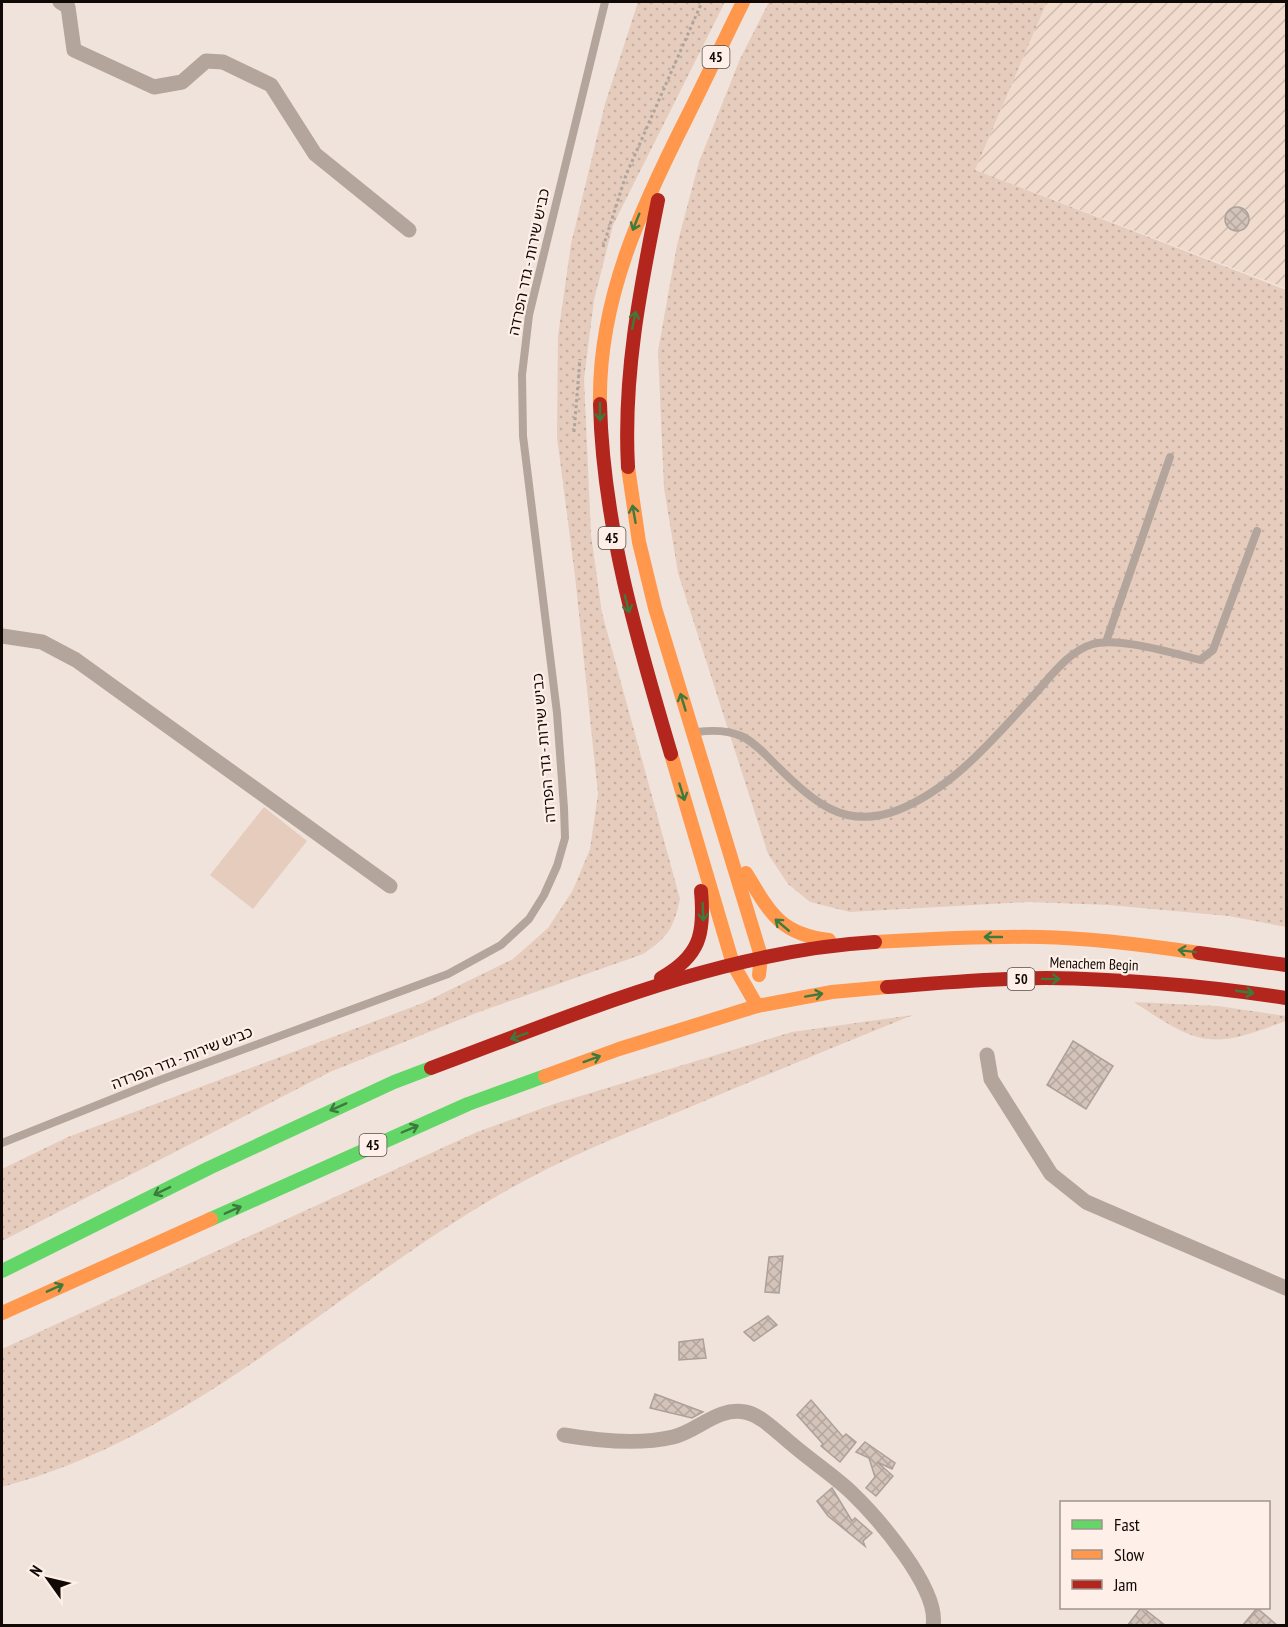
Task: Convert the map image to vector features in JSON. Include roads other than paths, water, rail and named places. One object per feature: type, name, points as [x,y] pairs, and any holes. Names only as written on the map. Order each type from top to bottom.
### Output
[{"type":"highway","name":"45","points":[[742,2],[635,222],[617,278],[606,323],[600,400],[604,490],[621,579],[734,964],[757,1006]]},
{"type":"highway","name":"45","points":[[689,112],[660,191],[632,327],[626,411],[630,487],[658,618],[760,956],[757,1006]]},
{"type":"highway","points":[[2,1271],[220,1163],[394,1082],[620,998],[678,969],[698,944],[703,931],[704,915],[695,833]]},
{"type":"highway","points":[[724,839],[765,905],[785,929],[805,939],[857,942]]},
{"type":"highway","name":"Menachem Begin","points":[[620,998],[760,956],[857,942],[965,937],[1042,937],[1137,944],[1287,965]]},
{"type":"highway","name":"Menachem Begin","points":[[757,1006],[832,992],[974,980],[1046,978],[1206,986],[1287,998]]},
{"type":"highway","name":"45","points":[[2,1313],[468,1104],[619,1049],[757,1006]]},
{"type":"street","points":[[60,2],[68,7],[75,50],[154,87],[182,82],[206,61],[224,62],[271,85],[315,154],[409,230]]},
{"type":"street","points":[[2,636],[42,642],[76,660],[390,886]]},
{"type":"street","points":[[987,1056],[991,1079],[1051,1174],[1086,1202],[1287,1288]]},
{"type":"street","points":[[564,1435],[645,1443],[677,1436],[726,1413],[747,1412],[850,1491],[895,1540],[926,1593],[934,1617],[933,1626]]},
{"type":"lane","name":"כביש שירות - גדר הפרדה","points":[[2,1143],[160,1080],[448,974],[501,945],[529,919],[544,895],[557,866],[565,838],[564,808],[557,714],[523,436],[522,375],[529,315],[604,2]]},
{"type":"lane","points":[[1106,642],[1170,457]]},
{"type":"lane","points":[[693,733],[713,729],[742,736],[806,794],[834,813],[870,818],[898,810],[937,789],[981,752],[1078,650],[1106,642],[1161,650],[1200,660],[1214,650],[1257,531]]}]
